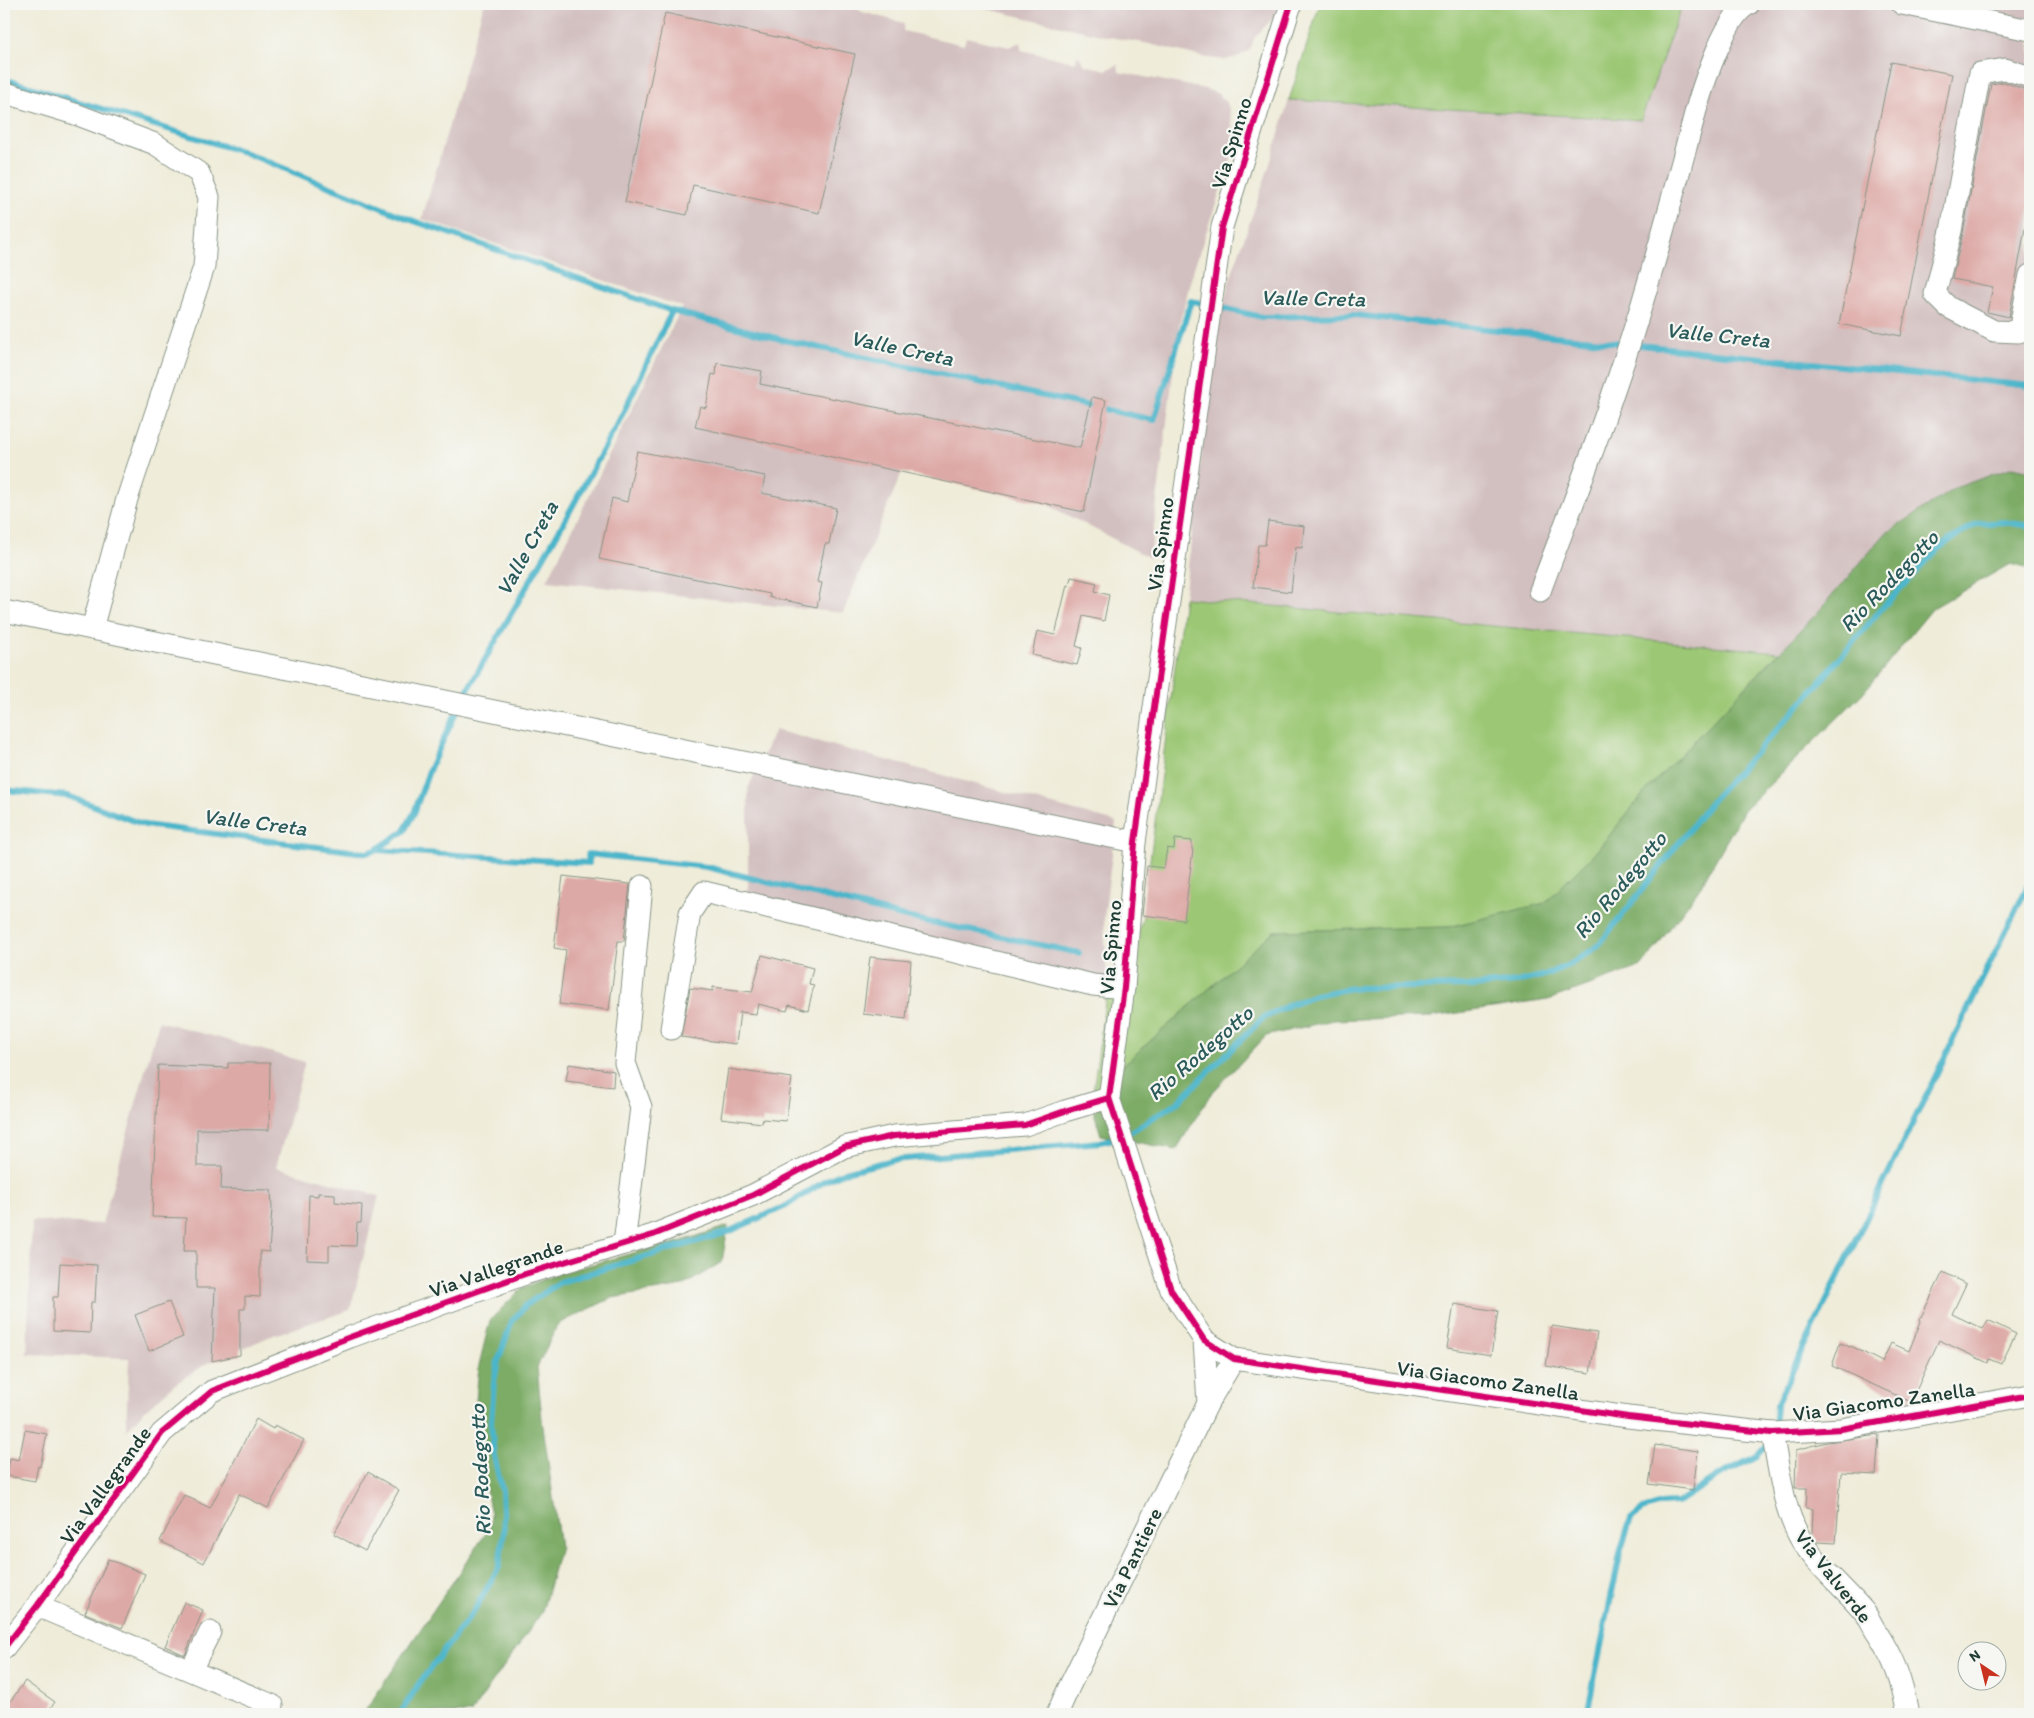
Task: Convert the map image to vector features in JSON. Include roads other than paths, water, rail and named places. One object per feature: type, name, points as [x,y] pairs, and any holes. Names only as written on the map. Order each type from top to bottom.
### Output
[{"type":"street","name":"Via Spinno","points":[[1109,1098],[1124,988],[1135,842],[1222,227],[1291,4]]},
{"type":"street","points":[[1902,4],[2030,30]]},
{"type":"street","points":[[1540,591],[1613,396],[1699,101],[1723,37],[1738,5]]},
{"type":"street","points":[[2030,77],[2005,69],[1980,73],[1951,231],[1935,294],[1948,307],[1994,331],[2019,332],[2030,275]]},
{"type":"street","points":[[6,93],[78,115],[155,144],[199,173],[209,196],[204,268],[127,500],[92,629]]},
{"type":"street","points":[[4,611],[1135,842]]},
{"type":"street","points":[[624,1244],[641,1107],[625,1063],[642,886]]},
{"type":"street","points":[[671,1029],[690,914],[704,892],[1093,985],[1124,988]]},
{"type":"street","name":"Via Vallegrande","points":[[4,1648],[37,1606],[162,1433],[212,1391],[350,1337],[524,1274],[653,1235],[753,1195],[844,1147],[894,1136],[1025,1125],[1109,1098]]},
{"type":"street","name":"Via Giacomo Zanella","points":[[1109,1098],[1172,1290],[1204,1340],[1234,1359],[1628,1417],[1772,1433],[1841,1429],[2030,1396]]},
{"type":"street","points":[[1204,1340],[1208,1403]]},
{"type":"street","name":"Via Pantiere","points":[[1057,1714],[1068,1687],[1208,1403],[1234,1359]]},
{"type":"street","name":"Via Valverde","points":[[1772,1433],[1788,1511],[1799,1537],[1863,1610],[1883,1642],[1895,1664],[1903,1687],[1908,1714]]},
{"type":"street","points":[[37,1606],[272,1704]]},
{"type":"street","points":[[191,1670],[210,1632]]},
{"type":"waterway","name":"Valle Creta","points":[[4,79],[246,153],[414,221],[672,311],[784,340],[1154,420],[1191,301],[1262,317],[1354,315],[2030,386]]},
{"type":"waterway","name":"Valle Creta","points":[[4,790],[68,796],[145,825],[366,853],[376,850],[404,831],[414,813],[430,768],[464,696],[565,520],[621,417],[672,311]]},
{"type":"waterway","name":"Rio Rodegotto","points":[[400,1714],[420,1682],[474,1611],[499,1567],[504,1531],[502,1491],[494,1456],[491,1423],[494,1382],[498,1361],[512,1321],[526,1305],[560,1282],[728,1232],[786,1206],[825,1181],[845,1172],[893,1160],[1100,1142],[1122,1137],[1178,1102],[1262,1019],[1291,1004],[1315,995],[1352,988],[1474,986],[1516,982],[1542,976],[1571,964],[1598,946],[1714,798],[1806,698],[1881,609],[1938,549],[1976,524],[2004,522],[2030,526]]},
{"type":"waterway","points":[[376,850],[589,863],[588,854],[707,867],[901,916],[1079,953]]},
{"type":"waterway","points":[[1774,1430],[1776,1405],[2030,881]]},
{"type":"waterway","points":[[1587,1714],[1621,1549],[1631,1519],[1642,1510],[1662,1504],[1677,1503],[1718,1476],[1757,1456],[1769,1443]]}]
